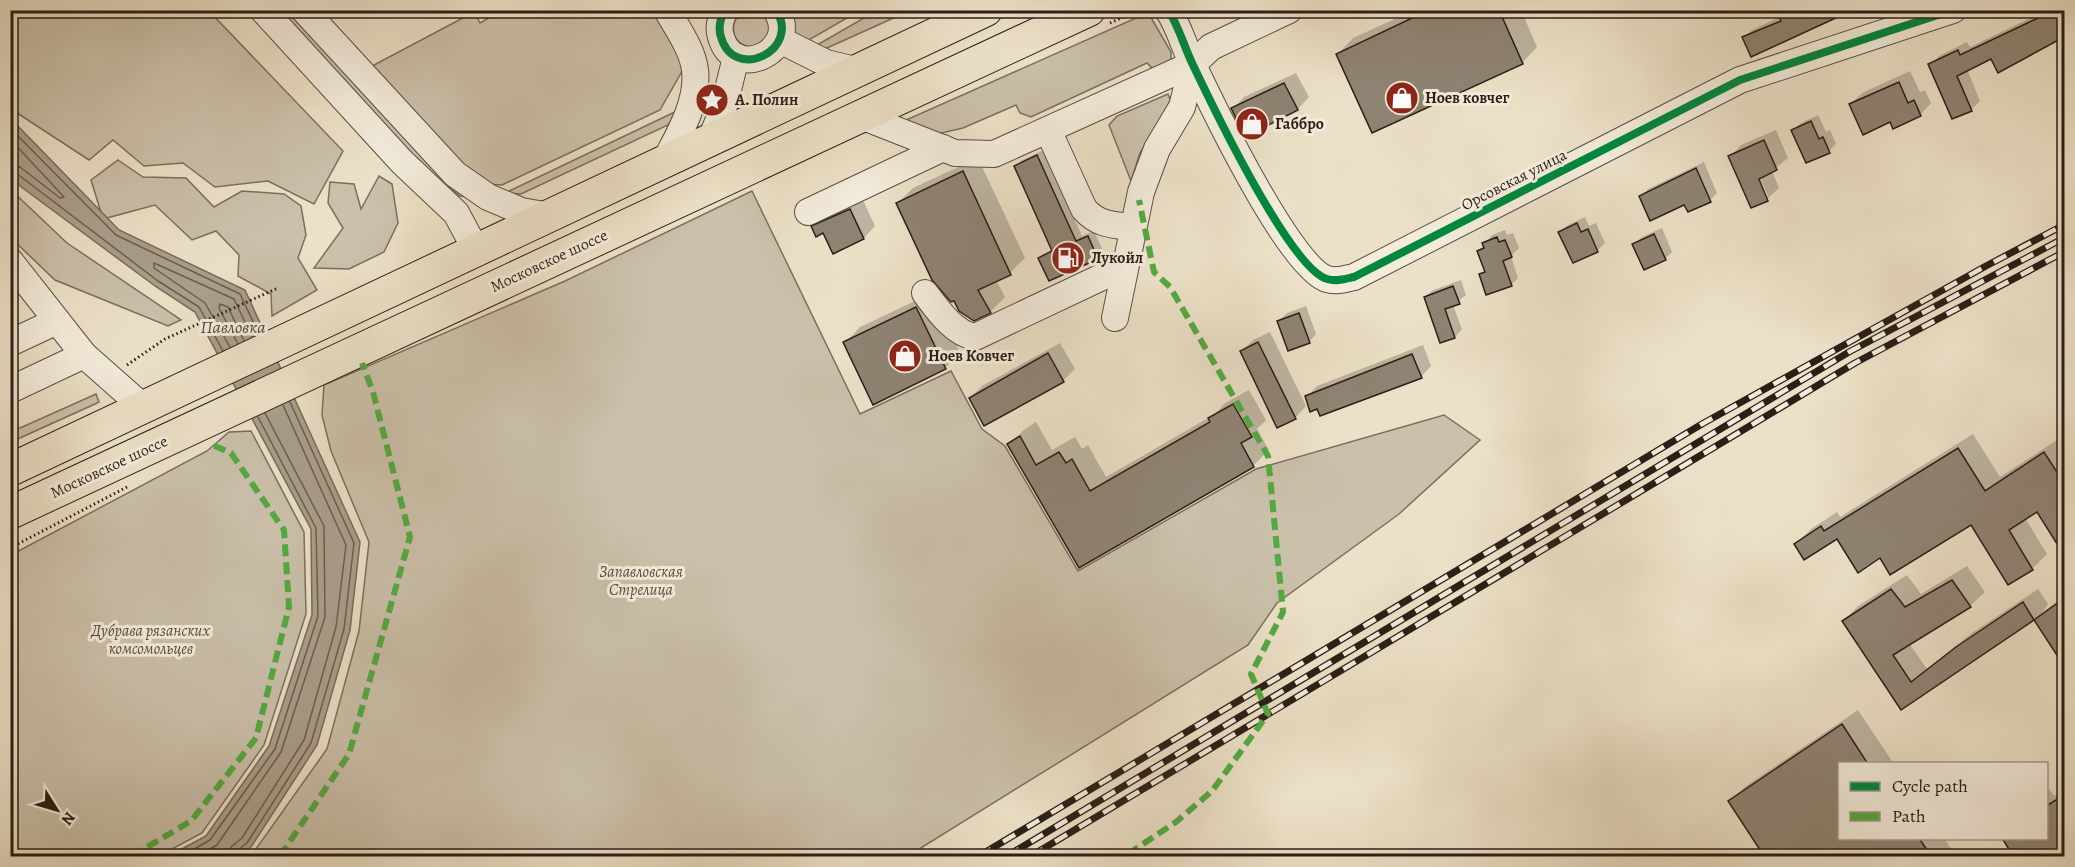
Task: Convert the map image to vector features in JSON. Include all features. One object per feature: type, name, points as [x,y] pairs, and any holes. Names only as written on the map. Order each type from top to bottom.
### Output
[{"type":"main road","points":[[10,470],[195,385],[986,10]]},
{"type":"main road","name":"Московское шоссе","points":[[10,513],[1089,10]]},
{"type":"street","points":[[263,10],[402,162],[456,213],[477,250]]},
{"type":"street","points":[[304,10],[455,174],[488,197],[521,211],[550,216]]},
{"type":"street","points":[[664,163],[680,134],[691,101],[695,70],[683,38],[667,10]]},
{"type":"street","points":[[715,14],[722,42],[736,57],[744,60],[762,58],[776,48],[780,40],[781,22],[776,10]]},
{"type":"street","name":"Орсовская улица","points":[[1168,10],[1192,64],[1283,236],[1315,273],[1326,279],[1338,281],[1354,277],[1740,80],[1901,19],[1953,10]]},
{"type":"street","points":[[861,116],[965,155],[994,154],[1192,64],[1211,47],[1290,10]]},
{"type":"street","points":[[780,40],[826,63],[859,71]]},
{"type":"street","points":[[710,141],[723,110],[736,57]]},
{"type":"street","points":[[1115,318],[1132,227],[1154,156],[1182,107],[1192,64]]},
{"type":"street","points":[[1048,130],[1084,209],[1093,219],[1103,224],[1132,227]]},
{"type":"street","points":[[808,212],[943,148]]},
{"type":"street","points":[[925,293],[946,319],[969,336],[975,337],[1123,267]]},
{"type":"street","points":[[14,271],[84,355],[144,408]]},
{"type":"street","points":[[10,343],[57,321]]},
{"type":"street","points":[[10,390],[84,355]]},
{"type":"path","points":[[109,378],[165,339],[279,288]]},
{"type":"green space","points":[[502,10],[656,11],[685,66],[660,110],[502,185],[484,184],[455,161],[372,73],[374,65],[474,12],[480,23]]},
{"type":"green space","points":[[10,11],[209,11],[343,151],[314,204],[268,181],[215,187],[183,163],[144,166],[113,140],[89,160],[11,109]]},
{"type":"green space","points":[[275,11],[289,11],[407,139],[470,197],[460,196],[405,153]]},
{"type":"green space","points":[[748,11],[758,11],[768,17],[771,35],[751,49],[738,41],[733,30],[735,20]]},
{"type":"green space","points":[[795,11],[859,11],[802,44],[795,41],[791,25]]},
{"type":"green space","points":[[876,11],[909,11],[827,48],[816,51],[810,49]]},
{"type":"green space","points":[[1149,14],[1171,52],[1171,63],[1154,70],[1147,63],[1031,117],[1020,113],[1016,105],[963,128],[933,135],[906,120]]},
{"type":"green space","points":[[1168,94],[1171,102],[1140,153],[1131,181],[1109,125],[1117,116]]},
{"type":"green space","points":[[679,110],[668,125],[521,194],[505,193]]},
{"type":"green space","points":[[118,160],[143,177],[186,178],[214,207],[242,191],[284,194],[301,206],[306,235],[298,258],[317,290],[272,316],[271,294],[238,276],[239,255],[216,231],[192,240],[155,205],[103,219],[91,180]]},
{"type":"green space","points":[[379,176],[392,184],[398,223],[384,252],[349,269],[314,268],[343,228],[328,203],[330,182],[354,184],[361,209]]},
{"type":"green space","points":[[10,189],[67,243],[181,320],[168,326],[55,280],[11,238]]},
{"type":"green space","name":"Запавловская Стрелица","points":[[752,191],[860,414],[951,371],[982,429],[1005,446],[1078,571],[1256,469],[1444,415],[1480,440],[1399,514],[1277,603],[1248,645],[908,856],[251,856],[327,749],[359,631],[369,542],[331,451],[322,415],[324,385],[565,281]]},
{"type":"green space","points":[[96,394],[99,402],[11,442],[11,432]]},
{"type":"green space","name":"Дубрава рязанских комсомольцев","points":[[251,431],[304,532],[306,614],[264,745],[202,833],[159,856],[11,856],[11,555],[207,451],[229,432]]},
{"type":"water","name":"Павловка","points":[[11,119],[119,230],[245,290],[360,542],[350,630],[317,745],[251,847],[240,856],[169,856],[206,836],[269,746],[312,615],[311,529],[195,312],[155,286],[20,186],[11,175]]},
{"type":"building","name":"Ноев ковчег","points":[[1429,10],[1499,10],[1523,64],[1372,133],[1336,54]]},
{"type":"building","points":[[1792,10],[1853,10],[1751,57],[1742,37],[1781,21],[1779,16]]},
{"type":"building","points":[[2055,10],[2062,10],[2064,15],[2064,37],[1998,73],[1991,59],[1957,76],[1972,111],[1952,119],[1928,64],[1958,50],[1960,55]]},
{"type":"building","points":[[1899,82],[1908,103],[1914,100],[1921,116],[1893,129],[1890,122],[1863,135],[1849,104]]},
{"type":"building","name":"Габбро","points":[[1284,83],[1298,110],[1245,137],[1231,108]]},
{"type":"building","points":[[1811,121],[1819,139],[1823,137],[1830,153],[1806,163],[1791,130]]},
{"type":"building","points":[[1764,140],[1777,170],[1759,179],[1768,201],[1751,208],[1728,156]]},
{"type":"building","points":[[1037,155],[1076,241],[1088,236],[1098,259],[1049,281],[1038,258],[1052,251],[1014,166]]},
{"type":"building","points":[[1696,168],[1711,202],[1688,212],[1684,205],[1650,221],[1639,196]]},
{"type":"building","points":[[963,171],[1011,275],[978,290],[991,313],[974,321],[959,311],[954,301],[951,302],[932,280],[896,203]]},
{"type":"building","points":[[850,209],[864,239],[833,254],[823,233],[816,237],[811,226]]},
{"type":"building","points":[[1577,223],[1581,232],[1588,229],[1598,252],[1573,263],[1558,232]]},
{"type":"building","points":[[1654,234],[1666,260],[1644,270],[1632,244]]},
{"type":"building","points":[[1497,237],[1499,242],[1505,240],[1512,257],[1503,261],[1512,286],[1486,295],[1479,274],[1485,272],[1477,251],[1484,248],[1482,243]]},
{"type":"building","points":[[1453,286],[1460,304],[1445,309],[1455,338],[1440,343],[1424,297]]},
{"type":"building","name":"Ноев Ковчег","points":[[916,307],[946,369],[873,405],[843,342]]},
{"type":"building","points":[[1299,313],[1310,343],[1288,351],[1277,321]]},
{"type":"building","points":[[1258,342],[1296,419],[1277,428],[1240,351]]},
{"type":"building","points":[[1048,353],[1064,382],[984,426],[969,398]]},
{"type":"building","points":[[1412,354],[1422,378],[1320,416],[1317,409],[1310,412],[1305,396]]},
{"type":"building","points":[[1233,404],[1252,437],[1241,443],[1254,467],[1079,568],[1007,444],[1020,436],[1036,465],[1059,452],[1066,463],[1072,459],[1090,491],[1210,422],[1208,418]]},
{"type":"building","points":[[1958,448],[1985,491],[2044,452],[2064,483],[2064,555],[2037,512],[2009,530],[2033,570],[2008,585],[1971,525],[1890,575],[1880,558],[1858,573],[1837,539],[1804,560],[1794,544],[1821,526],[1824,531]]},
{"type":"building","points":[[1952,580],[1971,607],[1893,655],[1911,682],[1956,647],[2023,602],[2034,620],[1901,710],[1842,621],[1891,589],[1905,607]]},
{"type":"building","points":[[2059,602],[2064,610],[2064,666],[2034,620]]},
{"type":"building","points":[[1842,724],[1867,762],[1838,762],[1838,840],[1920,840],[1931,856],[1764,856],[1728,801]]},
{"type":"building","points":[[2064,795],[2064,845],[2046,856],[2013,856],[2003,840],[2048,840],[2048,805]]},
{"type":"railway","points":[[979,856],[1702,424],[2064,225]]},
{"type":"railway","points":[[1007,856],[1849,352],[2064,238]]},
{"type":"railway","points":[[1031,856],[1855,363],[2064,252]]},
{"type":"marked path","points":[[1130,856],[1134,850],[1176,822],[1212,791],[1268,714],[1251,674],[1283,612],[1268,456],[1170,287],[1154,272],[1139,200]]},
{"type":"marked path","points":[[280,856],[349,754],[410,537],[373,392],[362,363]]},
{"type":"marked path","points":[[132,856],[191,821],[256,738],[289,607],[284,530],[231,453],[210,444]]},
{"type":"cycle path","points":[[725,10],[720,30],[728,51],[739,58],[751,59],[763,56],[780,38],[782,25],[776,10]]},
{"type":"cycle path","points":[[1168,10],[1217,114],[1273,217],[1293,247],[1311,268],[1327,279],[1334,280],[1354,277],[1740,80],[1953,10]]},
{"type":"place","name":"Ноев ковчег","points":[[1402,98]]},
{"type":"place","name":"А. Полин","points":[[712,100]]},
{"type":"place","name":"Габбро","points":[[1252,124]]},
{"type":"place","name":"Лукойл","points":[[1068,258]]},
{"type":"place","name":"Ноев Ковчег","points":[[905,356]]}]
